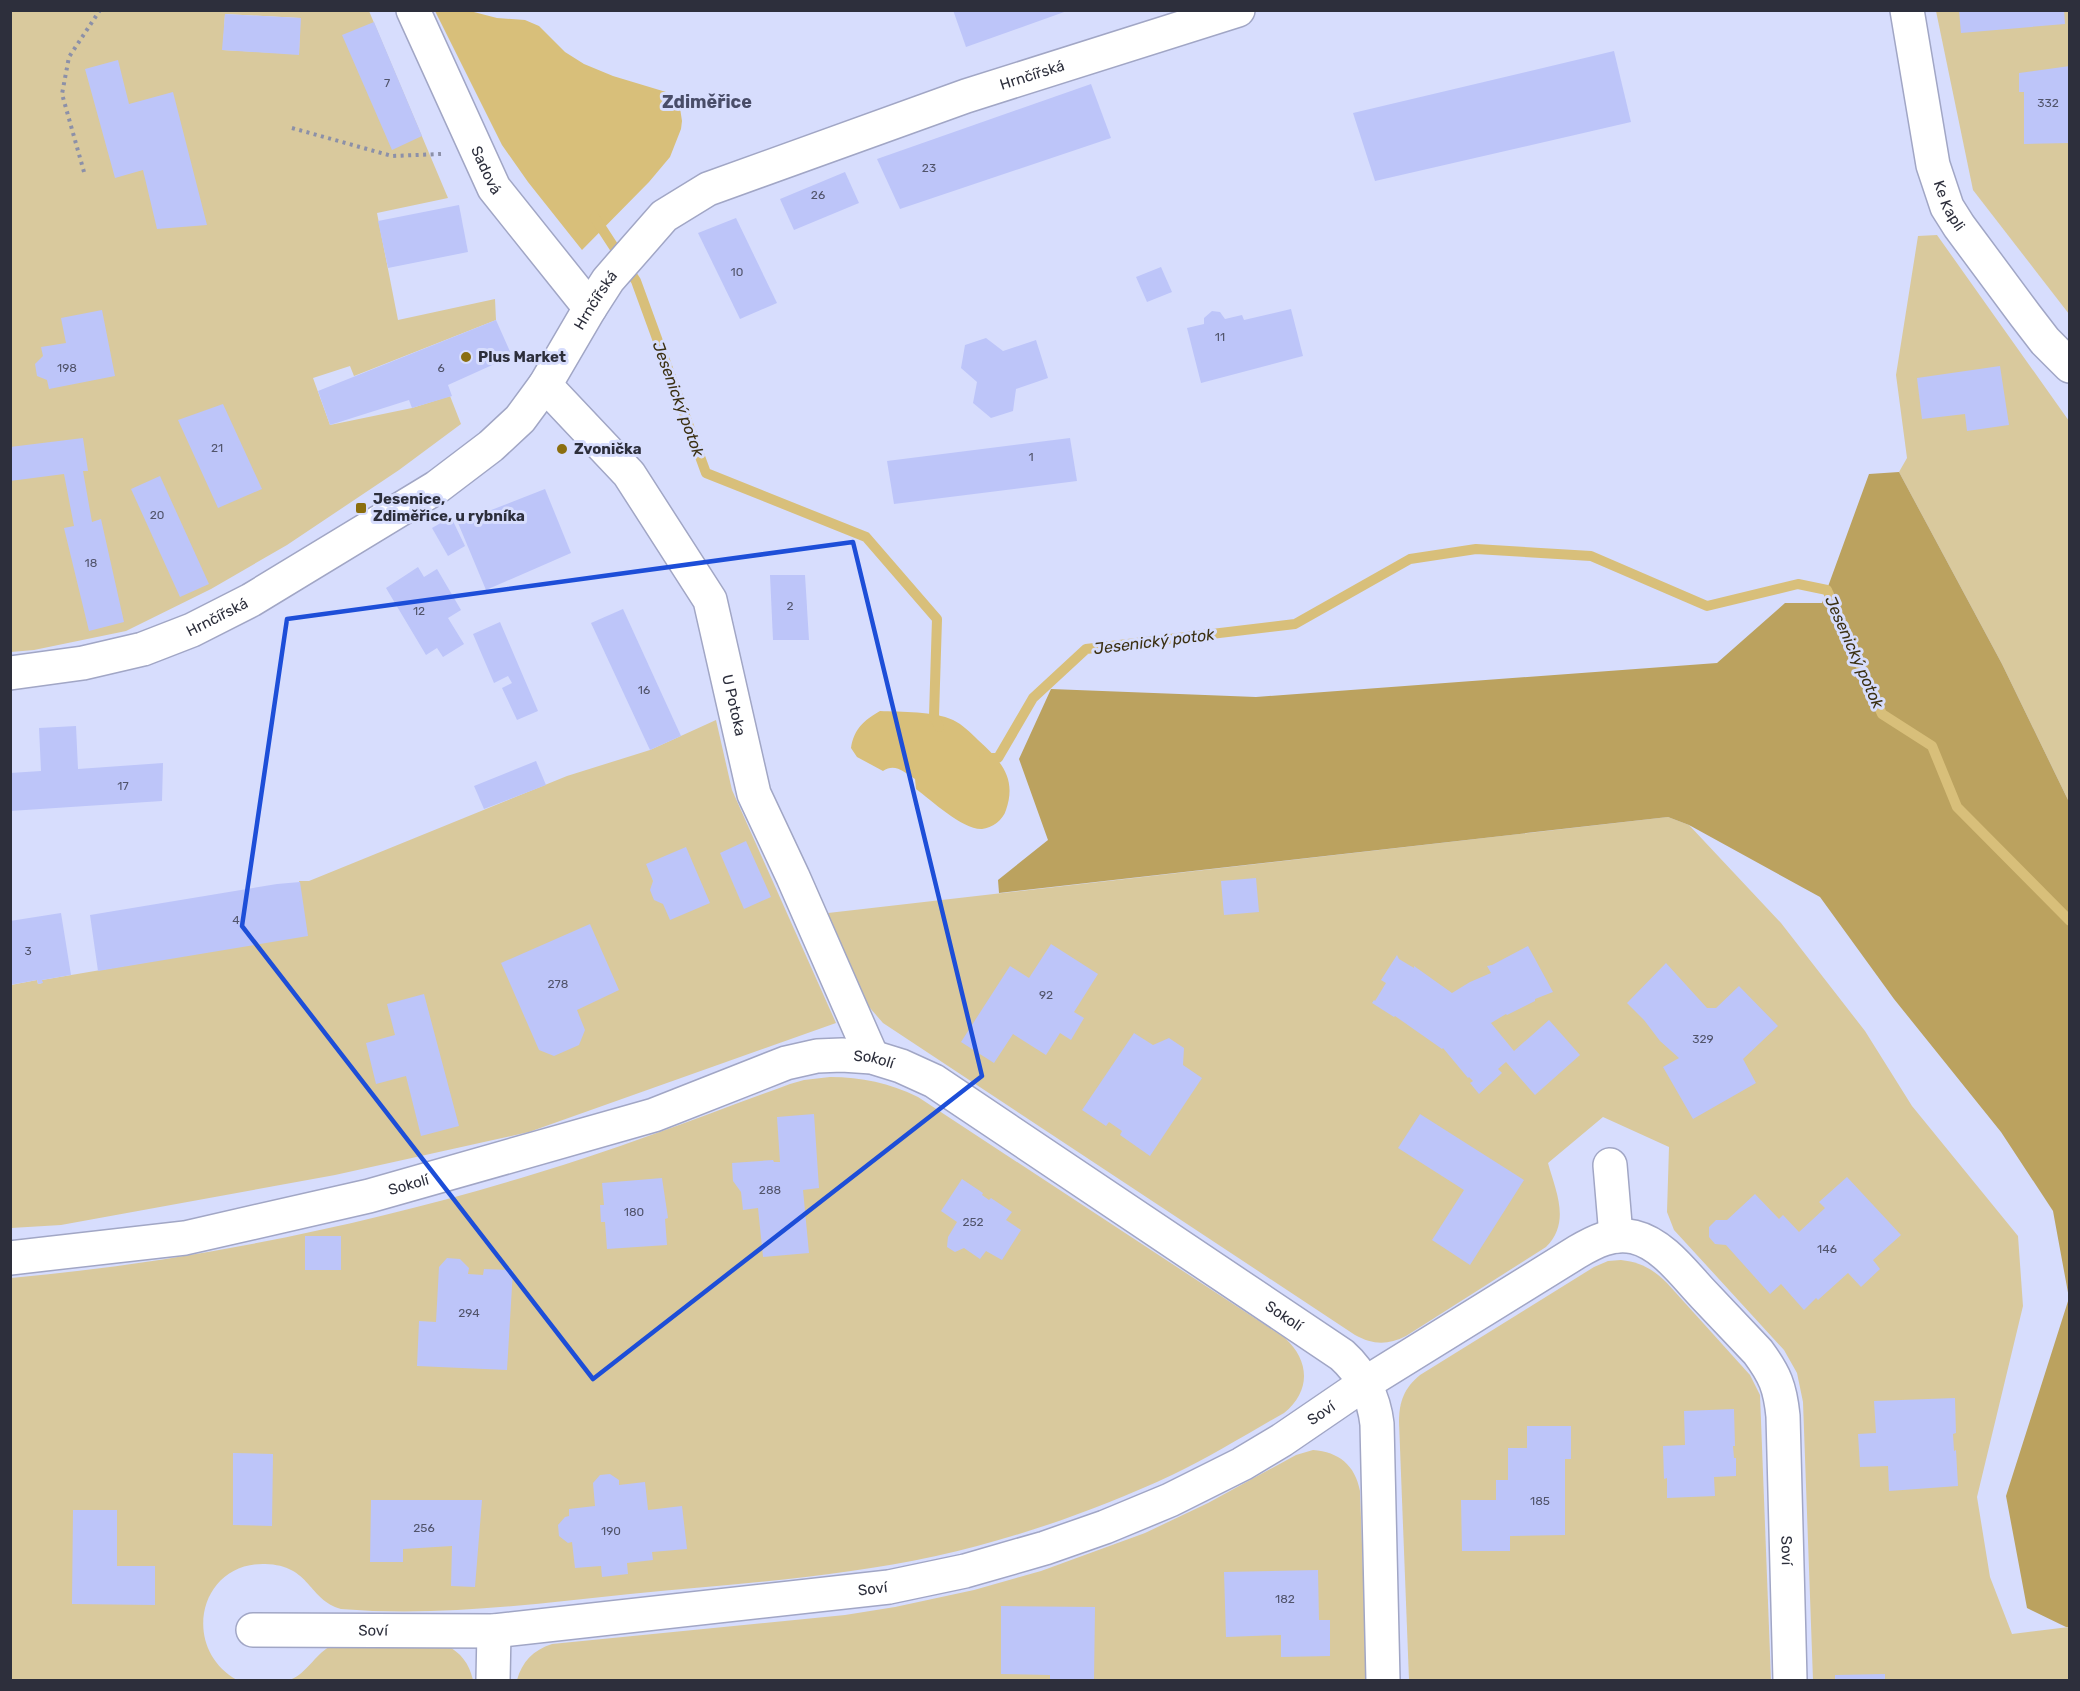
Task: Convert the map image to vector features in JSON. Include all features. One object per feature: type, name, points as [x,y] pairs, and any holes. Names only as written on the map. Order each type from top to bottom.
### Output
[{"type":"street","name":"Sadová","points":[[413,10],[494,188],[590,308]]},
{"type":"street","name":"Hrnčířská","points":[[10,673],[82,663],[143,649],[192,630],[251,600],[437,487],[491,446],[513,426],[545,385],[608,280],[664,216],[708,189],[966,96],[1238,10]]},
{"type":"street","name":"Ke Kapli","points":[[1907,10],[1933,165],[1947,207],[2045,341],[2070,366]]},
{"type":"street","name":"U Potoka","points":[[545,385],[629,474],[710,600],[754,794],[872,1057]]},
{"type":"street","name":"Sokolí","points":[[10,1258],[185,1238],[358,1198],[654,1114],[786,1063],[817,1056],[872,1057],[901,1066],[934,1081],[1351,1363],[1375,1408],[1377,1424],[1383,1680]]},
{"type":"street","points":[[1610,1165],[1616,1236]]},
{"type":"street","name":"Soví","points":[[253,1630],[494,1631],[889,1587],[965,1571],[1045,1548],[1105,1527],[1170,1500],[1242,1464],[1282,1440],[1364,1384],[1577,1252],[1597,1241],[1616,1236],[1633,1236],[1648,1242],[1667,1256],[1758,1352],[1770,1369],[1780,1391],[1783,1416],[1790,1680]]},
{"type":"street","points":[[493,1680],[494,1631]]},
{"type":"path","points":[[84,172],[62,94],[69,57],[100,10]]},
{"type":"path","points":[[292,128],[392,156],[478,153]]},
{"type":"highlighted area","points":[[853,542],[982,1076],[593,1379],[242,926],[287,619]]},
{"type":"shaded area","points":[[11,11],[369,11],[448,198],[377,213],[398,320],[495,299],[496,320],[354,376],[350,366],[313,378],[330,425],[412,408],[450,396],[461,424],[399,470],[287,545],[211,589],[126,631],[34,650],[11,652]],"holes":[[[225,14],[300,18],[299,54],[223,50]]]},
{"type":"shaded area","points":[[435,11],[470,11],[497,18],[525,20],[539,26],[565,52],[584,64],[613,76],[666,92],[680,108],[681,129],[670,157],[649,182],[582,250],[502,145]]},
{"type":"shaded area","points":[[1936,11],[2069,11],[2069,314],[1973,190]]},
{"type":"shaded area","points":[[1937,235],[2069,421],[2069,802],[2002,664],[1899,472],[1907,458],[1896,375],[1918,236]]},
{"type":"shaded area","points":[[1899,472],[2002,664],[2069,802],[2069,1298],[2053,1211],[2001,1132],[1894,999],[1820,897],[1689,825],[1668,817],[999,893],[998,880],[1048,840],[1019,759],[1051,689],[1256,697],[1717,663],[1785,603],[1822,603],[1869,474]]},
{"type":"shaded area","points":[[880,711],[937,715],[953,720],[969,731],[1000,763],[1008,779],[1009,799],[1005,814],[1000,820],[982,829],[966,825],[916,789],[915,779],[899,769],[892,768],[883,771],[857,757],[851,748],[857,730]]},
{"type":"shaded area","points":[[716,720],[732,790],[836,1023],[529,1132],[335,1175],[61,1225],[11,1228],[11,985],[37,980],[38,984],[42,983],[42,980],[306,935],[299,881],[309,881],[567,776],[650,750]]},
{"type":"shaded area","points":[[1668,817],[1689,825],[1781,923],[1865,1031],[1912,1106],[2018,1236],[2023,1306],[1977,1497],[1990,1577],[2012,1634],[2069,1627],[2069,1680],[1813,1680],[1803,1402],[1797,1373],[1784,1350],[1674,1230],[1667,1212],[1669,1147],[1603,1117],[1548,1163],[1560,1217],[1554,1237],[1546,1247],[1406,1336],[1387,1342],[1368,1341],[1355,1335],[883,1023],[857,993],[828,913]]},
{"type":"shaded area","points":[[830,1077],[875,1082],[918,1097],[1285,1338],[1299,1356],[1303,1366],[1303,1386],[1293,1404],[1284,1413],[1214,1453],[1144,1488],[1026,1532],[936,1556],[860,1570],[783,1580],[522,1605],[414,1611],[341,1609],[330,1605],[292,1570],[265,1564],[243,1567],[225,1577],[212,1591],[205,1609],[203,1629],[208,1648],[219,1666],[237,1680],[11,1680],[11,1278],[209,1252],[340,1226],[470,1193],[566,1164],[790,1084]]},
{"type":"shaded area","points":[[1621,1260],[1646,1267],[1667,1283],[1750,1375],[1760,1395],[1771,1680],[1409,1680],[1399,1422],[1404,1396],[1410,1385],[1420,1375],[1594,1267],[1608,1261]]},
{"type":"shaded area","points":[[2069,1298],[2069,1627],[2066,1627],[2027,1608],[2006,1496]]},
{"type":"shaded area","points":[[1313,1450],[1338,1457],[1350,1467],[1358,1482],[1367,1680],[517,1680],[529,1658],[552,1644],[845,1615],[974,1590],[1041,1571],[1145,1533],[1208,1503],[1296,1455]]},
{"type":"shaded area","points":[[446,1645],[464,1659],[473,1680],[290,1680],[329,1647]]},
{"type":"building","points":[[953,10],[1067,10],[1067,11],[966,47]]},
{"type":"building","points":[[1959,10],[2064,10],[2065,24],[1961,33]]},
{"type":"building","points":[[225,14],[301,18],[299,55],[222,50]]},
{"type":"building","points":[[374,22],[422,136],[392,150],[342,35]]},
{"type":"building","points":[[1614,51],[1631,122],[1375,181],[1353,113]]},
{"type":"building","points":[[118,60],[129,104],[173,92],[207,225],[157,229],[143,170],[115,178],[85,69]]},
{"type":"building","points":[[2070,66],[2070,143],[2024,144],[2024,92],[2019,92],[2019,73]]},
{"type":"building","points":[[1091,84],[1111,138],[900,209],[877,159]]},
{"type":"building","points":[[845,172],[859,203],[794,230],[780,199]]},
{"type":"building","points":[[459,205],[468,252],[388,268],[378,221]]},
{"type":"building","points":[[736,218],[777,303],[740,319],[698,233]]},
{"type":"building","points":[[1161,267],[1172,292],[1147,302],[1136,277]]},
{"type":"building","points":[[1291,309],[1303,356],[1201,383],[1187,328],[1204,324],[1204,318],[1212,311],[1220,312],[1225,319],[1242,315],[1244,320]]},
{"type":"building","points":[[102,310],[115,376],[49,389],[47,380],[37,376],[35,364],[43,356],[41,347],[66,343],[61,318]]},
{"type":"building","points":[[496,320],[512,356],[448,385],[452,396],[412,408],[409,400],[330,425],[318,391]]},
{"type":"building","points":[[986,338],[1003,351],[1036,340],[1048,378],[1016,389],[1013,411],[991,418],[973,403],[977,382],[961,368],[965,345]]},
{"type":"building","points":[[2000,366],[2009,425],[1967,431],[1965,414],[1922,419],[1917,378]]},
{"type":"building","points":[[223,404],[262,489],[218,508],[178,420]]},
{"type":"building","points":[[83,438],[88,471],[83,471],[92,522],[101,519],[124,622],[89,631],[64,528],[74,526],[64,474],[10,481],[10,447]]},
{"type":"building","points":[[1070,438],[1077,481],[894,504],[887,461]]},
{"type":"building","points":[[160,476],[209,584],[180,597],[131,489]]},
{"type":"building","points":[[545,489],[571,553],[486,590],[458,523]]},
{"type":"building","points":[[451,517],[465,546],[448,556],[432,528]]},
{"type":"building","points":[[418,567],[424,577],[437,569],[461,610],[448,618],[464,644],[443,657],[437,648],[426,655],[386,588]]},
{"type":"building","points":[[770,575],[805,575],[809,640],[773,640]]},
{"type":"building","points":[[623,609],[681,736],[650,750],[591,623]]},
{"type":"building","points":[[500,622],[538,711],[517,720],[502,688],[512,683],[508,676],[494,683],[473,634]]},
{"type":"building","points":[[76,726],[78,769],[163,763],[162,801],[10,811],[10,773],[41,771],[39,728]]},
{"type":"building","points":[[536,761],[546,785],[484,809],[474,786]]},
{"type":"building","points":[[746,841],[771,897],[744,909],[720,853]]},
{"type":"building","points":[[686,847],[710,903],[670,920],[663,904],[654,900],[650,890],[653,881],[646,864]]},
{"type":"building","points":[[1256,878],[1259,912],[1224,915],[1221,881]]},
{"type":"building","points":[[300,882],[308,936],[98,971],[90,915]]},
{"type":"building","points":[[61,913],[71,975],[42,980],[43,983],[38,984],[37,980],[10,985],[10,921]]},
{"type":"building","points":[[590,924],[619,990],[577,1010],[585,1030],[579,1045],[554,1056],[539,1050],[501,963]]},
{"type":"building","points":[[1051,944],[1098,974],[1074,1012],[1084,1018],[1071,1040],[1060,1033],[1046,1055],[1013,1034],[994,1063],[961,1042],[1010,966],[1029,978]]},
{"type":"building","points":[[1528,946],[1553,992],[1491,1023],[1514,1051],[1549,1020],[1580,1055],[1535,1095],[1506,1062],[1498,1069],[1502,1073],[1479,1094],[1470,1083],[1473,1081],[1443,1048],[1372,1003],[1386,983],[1381,980],[1397,955],[1399,959],[1414,968],[1414,966],[1452,993],[1491,973],[1487,966]]},
{"type":"building","points":[[1666,963],[1707,1008],[1716,1008],[1739,986],[1778,1026],[1743,1059],[1756,1083],[1693,1119],[1663,1067],[1679,1058],[1660,1041],[1627,1003]]},
{"type":"building","points":[[424,994],[459,1126],[421,1136],[406,1076],[376,1084],[366,1043],[395,1035],[387,1004]]},
{"type":"building","points":[[1134,1033],[1153,1045],[1169,1038],[1184,1048],[1183,1065],[1202,1078],[1150,1156],[1120,1135],[1122,1131],[1109,1122],[1106,1126],[1082,1110]]},
{"type":"building","points":[[814,1114],[819,1188],[803,1190],[809,1253],[763,1257],[758,1208],[743,1210],[741,1192],[733,1181],[732,1163],[773,1160],[780,1162],[777,1117]]},
{"type":"building","points":[[1420,1114],[1524,1180],[1470,1265],[1432,1240],[1464,1190],[1398,1148]]},
{"type":"building","points":[[1847,1177],[1901,1235],[1873,1260],[1880,1269],[1861,1287],[1848,1273],[1804,1310],[1781,1284],[1770,1294],[1726,1245],[1715,1244],[1709,1237],[1709,1227],[1716,1220],[1727,1220],[1755,1194],[1779,1219],[1783,1215],[1799,1232],[1825,1208],[1819,1202]]},
{"type":"building","points":[[662,1178],[668,1218],[665,1219],[667,1245],[607,1249],[605,1222],[601,1222],[600,1205],[604,1205],[602,1183]]},
{"type":"building","points":[[962,1179],[983,1193],[982,1195],[989,1200],[991,1198],[1012,1212],[1006,1220],[1021,1230],[1002,1260],[986,1251],[980,1259],[964,1248],[955,1252],[947,1247],[948,1237],[957,1222],[941,1211]]},
{"type":"building","points":[[305,1236],[341,1236],[341,1270],[305,1270]]},
{"type":"building","points":[[447,1258],[460,1259],[469,1268],[468,1274],[483,1275],[484,1269],[513,1270],[507,1370],[417,1366],[419,1321],[436,1322],[439,1267]]},
{"type":"building","points":[[1955,1398],[1956,1433],[1953,1434],[1958,1486],[1889,1491],[1888,1466],[1860,1467],[1858,1434],[1876,1433],[1874,1401]]},
{"type":"building","points":[[1734,1409],[1735,1446],[1733,1446],[1736,1476],[1714,1477],[1715,1496],[1667,1498],[1663,1446],[1685,1445],[1684,1411]]},
{"type":"building","points":[[1527,1426],[1571,1426],[1571,1459],[1565,1459],[1565,1535],[1510,1536],[1510,1551],[1462,1551],[1461,1500],[1496,1500],[1496,1480],[1508,1480],[1508,1448],[1527,1448]]},
{"type":"building","points":[[233,1453],[273,1454],[272,1526],[233,1525]]},
{"type":"building","points":[[610,1474],[619,1480],[619,1485],[645,1482],[648,1510],[682,1506],[687,1549],[652,1552],[653,1560],[627,1563],[628,1574],[602,1577],[601,1566],[575,1568],[572,1542],[568,1543],[559,1536],[558,1525],[569,1516],[569,1509],[595,1506],[593,1483],[600,1475]]},
{"type":"building","points":[[371,1500],[482,1500],[475,1587],[451,1586],[452,1546],[403,1549],[403,1562],[370,1562]]},
{"type":"building","points":[[73,1510],[117,1510],[117,1566],[155,1566],[155,1605],[72,1604]]},
{"type":"building","points":[[1318,1570],[1319,1620],[1330,1620],[1330,1656],[1281,1657],[1281,1635],[1226,1637],[1224,1572]]},
{"type":"building","points":[[1001,1606],[1095,1607],[1094,1680],[1050,1680],[1050,1675],[1001,1674]]},
{"type":"building","points":[[1885,1674],[1885,1680],[1835,1680],[1835,1675]]},
{"type":"waterway","name":"Jesenický potok","points":[[595,218],[636,281],[706,473],[866,537],[937,619],[934,716],[939,727]]},
{"type":"waterway","name":"Jesenický potok","points":[[984,758],[998,758],[1033,698],[1086,649],[1295,624],[1410,559],[1476,549],[1591,556],[1707,606],[1798,584],[1827,590],[1882,714],[1932,746],[1957,807],[2070,921]]},
{"type":"place","name":"Plus Market","points":[[466,357]]},
{"type":"place","name":"Zvonička","points":[[562,449]]},
{"type":"place","name":"Jesenice, Zdiměřice, u rybníka","points":[[361,508]]},
{"type":"district","name":"Zdiměřice","points":[[707,102]]}]
